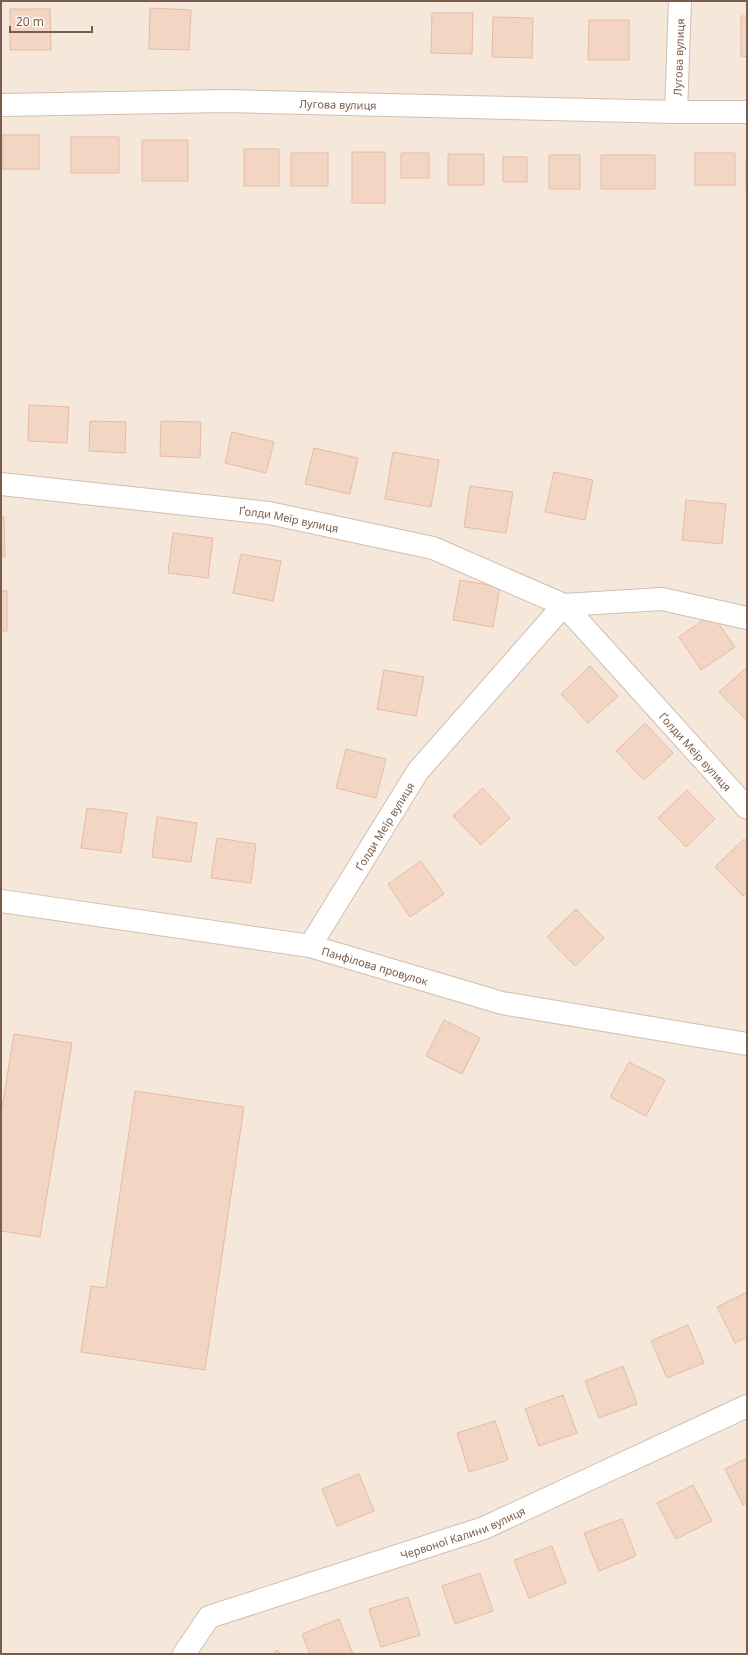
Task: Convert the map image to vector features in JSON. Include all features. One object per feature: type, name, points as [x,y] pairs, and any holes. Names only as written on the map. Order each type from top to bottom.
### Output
[{"type":"street","name":"Лугова вулиця","points":[[676,112],[680,1]]},
{"type":"street","name":"Лугова вулиця","points":[[1,105],[226,101],[676,112],[747,112]]},
{"type":"street","name":"Ґолди Меїр вулиця","points":[[1,484],[269,513],[433,548],[564,605],[747,808]]},
{"type":"street","name":"Ґолди Меїр вулиця","points":[[310,946],[418,771],[564,605],[662,599],[747,618]]},
{"type":"street","name":"Панфілова провулок","points":[[1,902],[310,946],[502,1003],[747,1044]]},
{"type":"street","name":"Червоної Калини вулиця","points":[[184,1654],[209,1617],[484,1528],[747,1406]]},
{"type":"shaded area","points":[[1,1],[747,1],[747,1654],[1,1654]]},
{"type":"building","points":[[150,8],[191,10],[189,50],[149,49]]},
{"type":"building","points":[[10,9],[50,9],[51,50],[10,50]]},
{"type":"building","points":[[432,13],[473,13],[472,54],[431,53]]},
{"type":"building","points":[[741,16],[747,16],[747,57],[741,56]]},
{"type":"building","points":[[493,17],[533,18],[532,58],[492,57]]},
{"type":"building","points":[[589,20],[629,20],[629,60],[588,60]]},
{"type":"building","points":[[3,135],[39,135],[39,169],[3,169]]},
{"type":"building","points":[[71,137],[119,137],[119,173],[71,173]]},
{"type":"building","points":[[142,140],[188,140],[188,181],[142,181]]},
{"type":"building","points":[[244,149],[279,149],[279,186],[244,186]]},
{"type":"building","points":[[352,152],[385,152],[385,203],[352,203]]},
{"type":"building","points":[[291,153],[328,153],[328,186],[291,186]]},
{"type":"building","points":[[401,153],[429,153],[429,178],[401,178]]},
{"type":"building","points":[[695,153],[735,153],[735,185],[695,185]]},
{"type":"building","points":[[448,154],[484,154],[484,185],[448,185]]},
{"type":"building","points":[[549,155],[580,155],[580,189],[549,189]]},
{"type":"building","points":[[601,155],[655,155],[655,189],[601,189]]},
{"type":"building","points":[[503,157],[527,157],[527,182],[503,182]]},
{"type":"building","points":[[747,158],[747,190],[746,190]]},
{"type":"building","points":[[29,405],[69,407],[67,443],[28,441]]},
{"type":"building","points":[[90,421],[126,422],[125,453],[89,451]]},
{"type":"building","points":[[161,421],[201,422],[200,458],[160,456]]},
{"type":"building","points":[[232,432],[274,442],[266,473],[225,463]]},
{"type":"building","points":[[314,448],[358,458],[350,494],[305,484]]},
{"type":"building","points":[[393,452],[439,460],[431,507],[385,499]]},
{"type":"building","points":[[554,472],[593,480],[585,520],[545,512]]},
{"type":"building","points":[[470,486],[513,492],[506,533],[464,527]]},
{"type":"building","points":[[686,500],[726,504],[722,544],[682,540]]},
{"type":"building","points":[[1,517],[4,517],[5,557],[1,557]]},
{"type":"building","points":[[173,533],[213,538],[208,578],[168,573]]},
{"type":"building","points":[[241,554],[281,561],[273,601],[233,593]]},
{"type":"building","points":[[460,580],[500,587],[493,627],[453,620]]},
{"type":"building","points":[[1,591],[7,591],[7,631],[1,631]]},
{"type":"building","points":[[712,614],[735,647],[701,670],[679,637]]},
{"type":"building","points":[[590,666],[618,696],[588,723],[561,694]]},
{"type":"building","points":[[747,667],[747,721],[719,692]]},
{"type":"building","points":[[384,670],[424,677],[416,716],[377,709]]},
{"type":"building","points":[[645,723],[673,753],[644,780],[616,751]]},
{"type":"building","points":[[346,749],[386,759],[376,798],[336,788]]},
{"type":"building","points":[[483,788],[510,818],[481,845],[453,816]]},
{"type":"building","points":[[687,790],[715,819],[686,847],[658,818]]},
{"type":"building","points":[[87,808],[127,813],[121,853],[81,848]]},
{"type":"building","points":[[157,817],[197,823],[191,862],[152,857]]},
{"type":"building","points":[[217,838],[256,844],[251,883],[211,878]]},
{"type":"building","points":[[744,839],[747,842],[747,892],[743,896],[715,867]]},
{"type":"building","points":[[421,861],[444,894],[410,917],[388,884]]},
{"type":"building","points":[[576,909],[604,938],[575,966],[547,937]]},
{"type":"building","points":[[444,1020],[480,1038],[462,1074],[426,1056]]},
{"type":"building","points":[[14,1034],[72,1043],[40,1237],[1,1231],[1,1114]]},
{"type":"building","points":[[629,1062],[665,1080],[646,1116],[610,1097]]},
{"type":"building","points":[[135,1091],[244,1107],[205,1370],[81,1352],[91,1286],[106,1288]]},
{"type":"building","points":[[747,1292],[747,1337],[735,1343],[717,1307]]},
{"type":"building","points":[[688,1325],[704,1363],[667,1378],[651,1341]]},
{"type":"building","points":[[623,1366],[637,1404],[599,1418],[585,1381]]},
{"type":"building","points":[[563,1395],[577,1433],[539,1446],[525,1409]]},
{"type":"building","points":[[495,1421],[508,1460],[469,1472],[457,1433]]},
{"type":"building","points":[[747,1458],[747,1503],[743,1505],[725,1469]]},
{"type":"building","points":[[359,1474],[374,1511],[337,1526],[322,1489]]},
{"type":"building","points":[[693,1485],[712,1521],[676,1539],[657,1503]]},
{"type":"building","points":[[622,1519],[636,1556],[599,1571],[584,1533]]},
{"type":"building","points":[[552,1546],[566,1583],[529,1598],[514,1560]]},
{"type":"building","points":[[480,1573],[493,1611],[455,1624],[442,1586]]},
{"type":"building","points":[[408,1597],[420,1635],[381,1647],[369,1609]]},
{"type":"building","points":[[339,1619],[353,1654],[310,1654],[302,1634]]},
{"type":"building","points":[[277,1650],[281,1654],[273,1654]]}]
